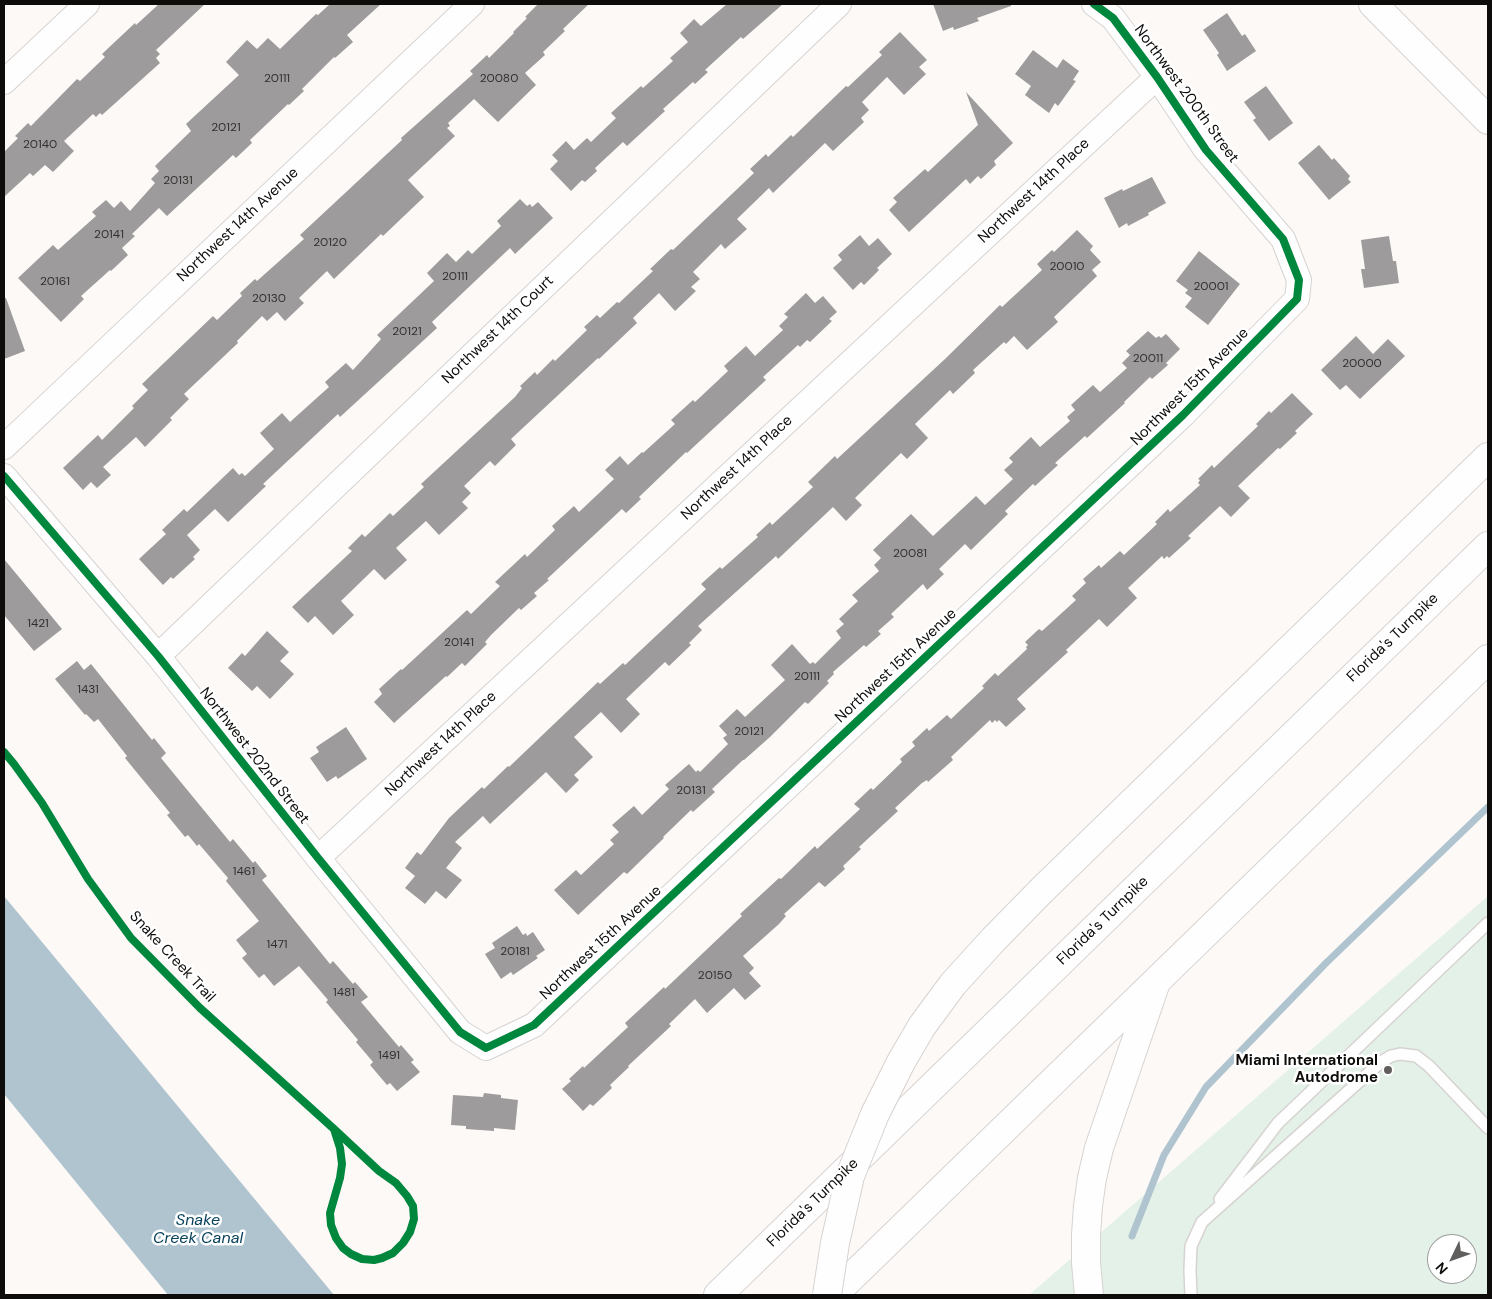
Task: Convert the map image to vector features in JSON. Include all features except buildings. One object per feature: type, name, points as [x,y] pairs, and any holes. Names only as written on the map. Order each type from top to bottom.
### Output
[{"type":"main road","points":[[1373,4],[1488,120]]},
{"type":"main road","points":[[827,1295],[835,1243],[850,1176],[875,1114],[901,1062],[922,1026],[953,984],[1042,890],[1488,457]]},
{"type":"main road","name":"Florida's Turnpike","points":[[718,1295],[1488,546]]},
{"type":"main road","points":[[834,1295],[1488,659]]},
{"type":"main road","points":[[1089,1295],[1086,1234],[1092,1178],[1099,1148],[1156,981]]},
{"type":"street","points":[[4,82],[86,4]]},
{"type":"street","name":"Northwest 14th Avenue","points":[[4,447],[472,4]]},
{"type":"street","name":"Northwest 14th Court","points":[[158,656],[839,4]]},
{"type":"street","name":"Northwest 200th Street","points":[[1094,4],[1114,18],[1206,150],[1283,239],[1299,280]]},
{"type":"street","name":"Northwest 14th Place","points":[[318,858],[1156,77]]},
{"type":"street","name":"Northwest 15th Avenue","points":[[486,1048],[534,1025],[1176,422],[1297,299],[1299,280]]},
{"type":"street","name":"Northwest 202nd Street","points":[[4,476],[158,656],[318,858],[460,1032],[486,1048]]},
{"type":"lane","points":[[1191,1295],[1190,1270],[1192,1246],[1202,1222],[1278,1123],[1488,922]]},
{"type":"lane","points":[[1202,1222],[1381,1062],[1391,1056],[1400,1054],[1416,1056],[1429,1066],[1488,1128]]},
{"type":"shaded area","name":"Miami International Autodrome","points":[[1488,896],[1488,1295],[1029,1295]]},
{"type":"water","name":"Snake Creek Canal","points":[[4,896],[334,1295],[168,1295],[4,1094]]},
{"type":"waterway","points":[[1132,1236],[1164,1155],[1206,1087],[1326,963],[1488,807]]},
{"type":"cycle path","points":[[4,476],[158,656],[318,858],[460,1032],[486,1048],[534,1025],[1183,415],[1297,299],[1299,280],[1283,239],[1206,150],[1157,77],[1113,18],[1094,4]]},
{"type":"cycle path","name":"Snake Creek Trail","points":[[4,752],[42,803],[88,879],[131,938],[200,1008],[334,1129],[379,1171],[396,1183],[407,1196],[413,1206],[414,1219],[410,1232],[393,1253],[382,1258],[374,1260],[362,1259],[351,1254],[343,1248],[336,1238],[331,1225],[330,1213],[342,1164],[340,1148],[334,1129]]},
{"type":"place","name":"Miami International Autodrome","points":[[1388,1070]]}]
